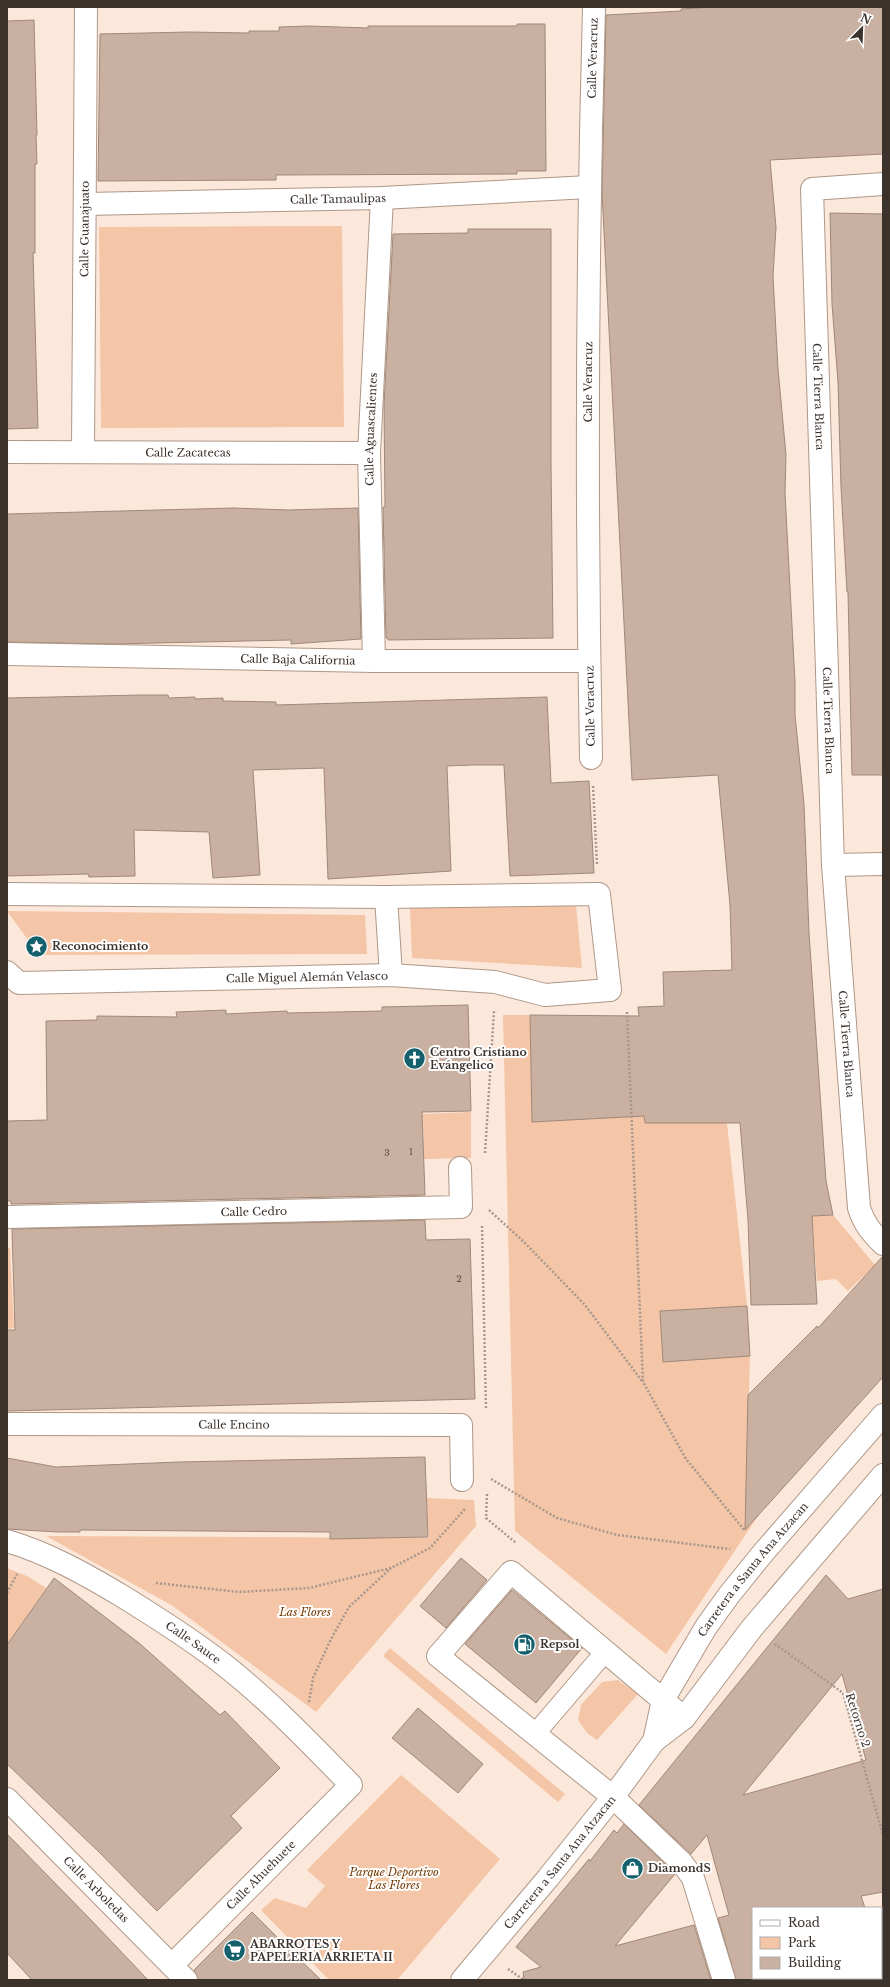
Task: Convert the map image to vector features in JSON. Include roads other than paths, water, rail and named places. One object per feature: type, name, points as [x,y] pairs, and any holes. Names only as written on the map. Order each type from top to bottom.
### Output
[{"type":"street","name":"Calle Guanajuato","points":[[83,452],[86,204],[86,7]]},
{"type":"street","name":"Calle Veracruz","points":[[591,758],[589,661],[589,187],[594,7]]},
{"type":"street","name":"Calle Tierra Blanca","points":[[883,184],[812,189],[834,865],[860,1208],[863,1219],[869,1229],[883,1244]]},
{"type":"street","name":"Calle Tamaulipas","points":[[86,204],[382,198],[589,187]]},
{"type":"street","name":"Calle Aguascalientes","points":[[374,661],[369,453],[382,198]]},
{"type":"street","name":"Calle Zacatecas","points":[[7,452],[369,453]]},
{"type":"street","name":"Calle Baja California","points":[[7,654],[374,661],[589,661]]},
{"type":"street","points":[[834,865],[883,864]]},
{"type":"street","points":[[7,894],[386,897],[391,975]]},
{"type":"street","name":"Calle Miguel Alemán Velasco","points":[[7,972],[19,983],[391,975],[495,982],[545,995],[610,990],[599,894],[386,897]]},
{"type":"street","name":"Calle Cedro","points":[[7,1217],[461,1207],[460,1168]]},
{"type":"street","name":"Carretera a Santa Ana Atzacan","points":[[654,1741],[663,1700],[706,1627],[762,1553],[883,1416]]},
{"type":"street","name":"Calle Encino","points":[[7,1424],[461,1425],[462,1480]]},
{"type":"street","name":"Carretera a Santa Ana Atzacan","points":[[462,1980],[548,1878],[613,1797],[654,1741],[684,1718],[752,1628],[883,1475]]},
{"type":"street","name":"Calle Sauce","points":[[7,1542],[29,1548],[86,1575],[161,1620],[223,1664],[292,1724],[351,1785]]},
{"type":"street","points":[[684,1718],[511,1572],[438,1656],[613,1797],[682,1864],[693,1878],[724,1980]]},
{"type":"street","name":"Calle Ahuehuete","points":[[179,1973],[351,1785]]},
{"type":"street","name":"Calle Arboledas","points":[[7,1799],[179,1973]]},
{"type":"lane","points":[[535,1734],[605,1652]]},
{"type":"place","name":"Reconocimiento","points":[[37,946]]},
{"type":"place","name":"Centro Cristiano Evángelico","points":[[415,1058]]},
{"type":"place","name":"Repsol","points":[[525,1644]]},
{"type":"place","name":"DiamondS","points":[[632,1868]]},
{"type":"place","name":"ABARROTES Y PAPELERIA ARRIETA II","points":[[234,1950]]},
{"type":"park label","name":"Las Flores","points":[[305,1612]]},
{"type":"park label","name":"Parque Deportivo Las Flores","points":[[394,1878]]}]
